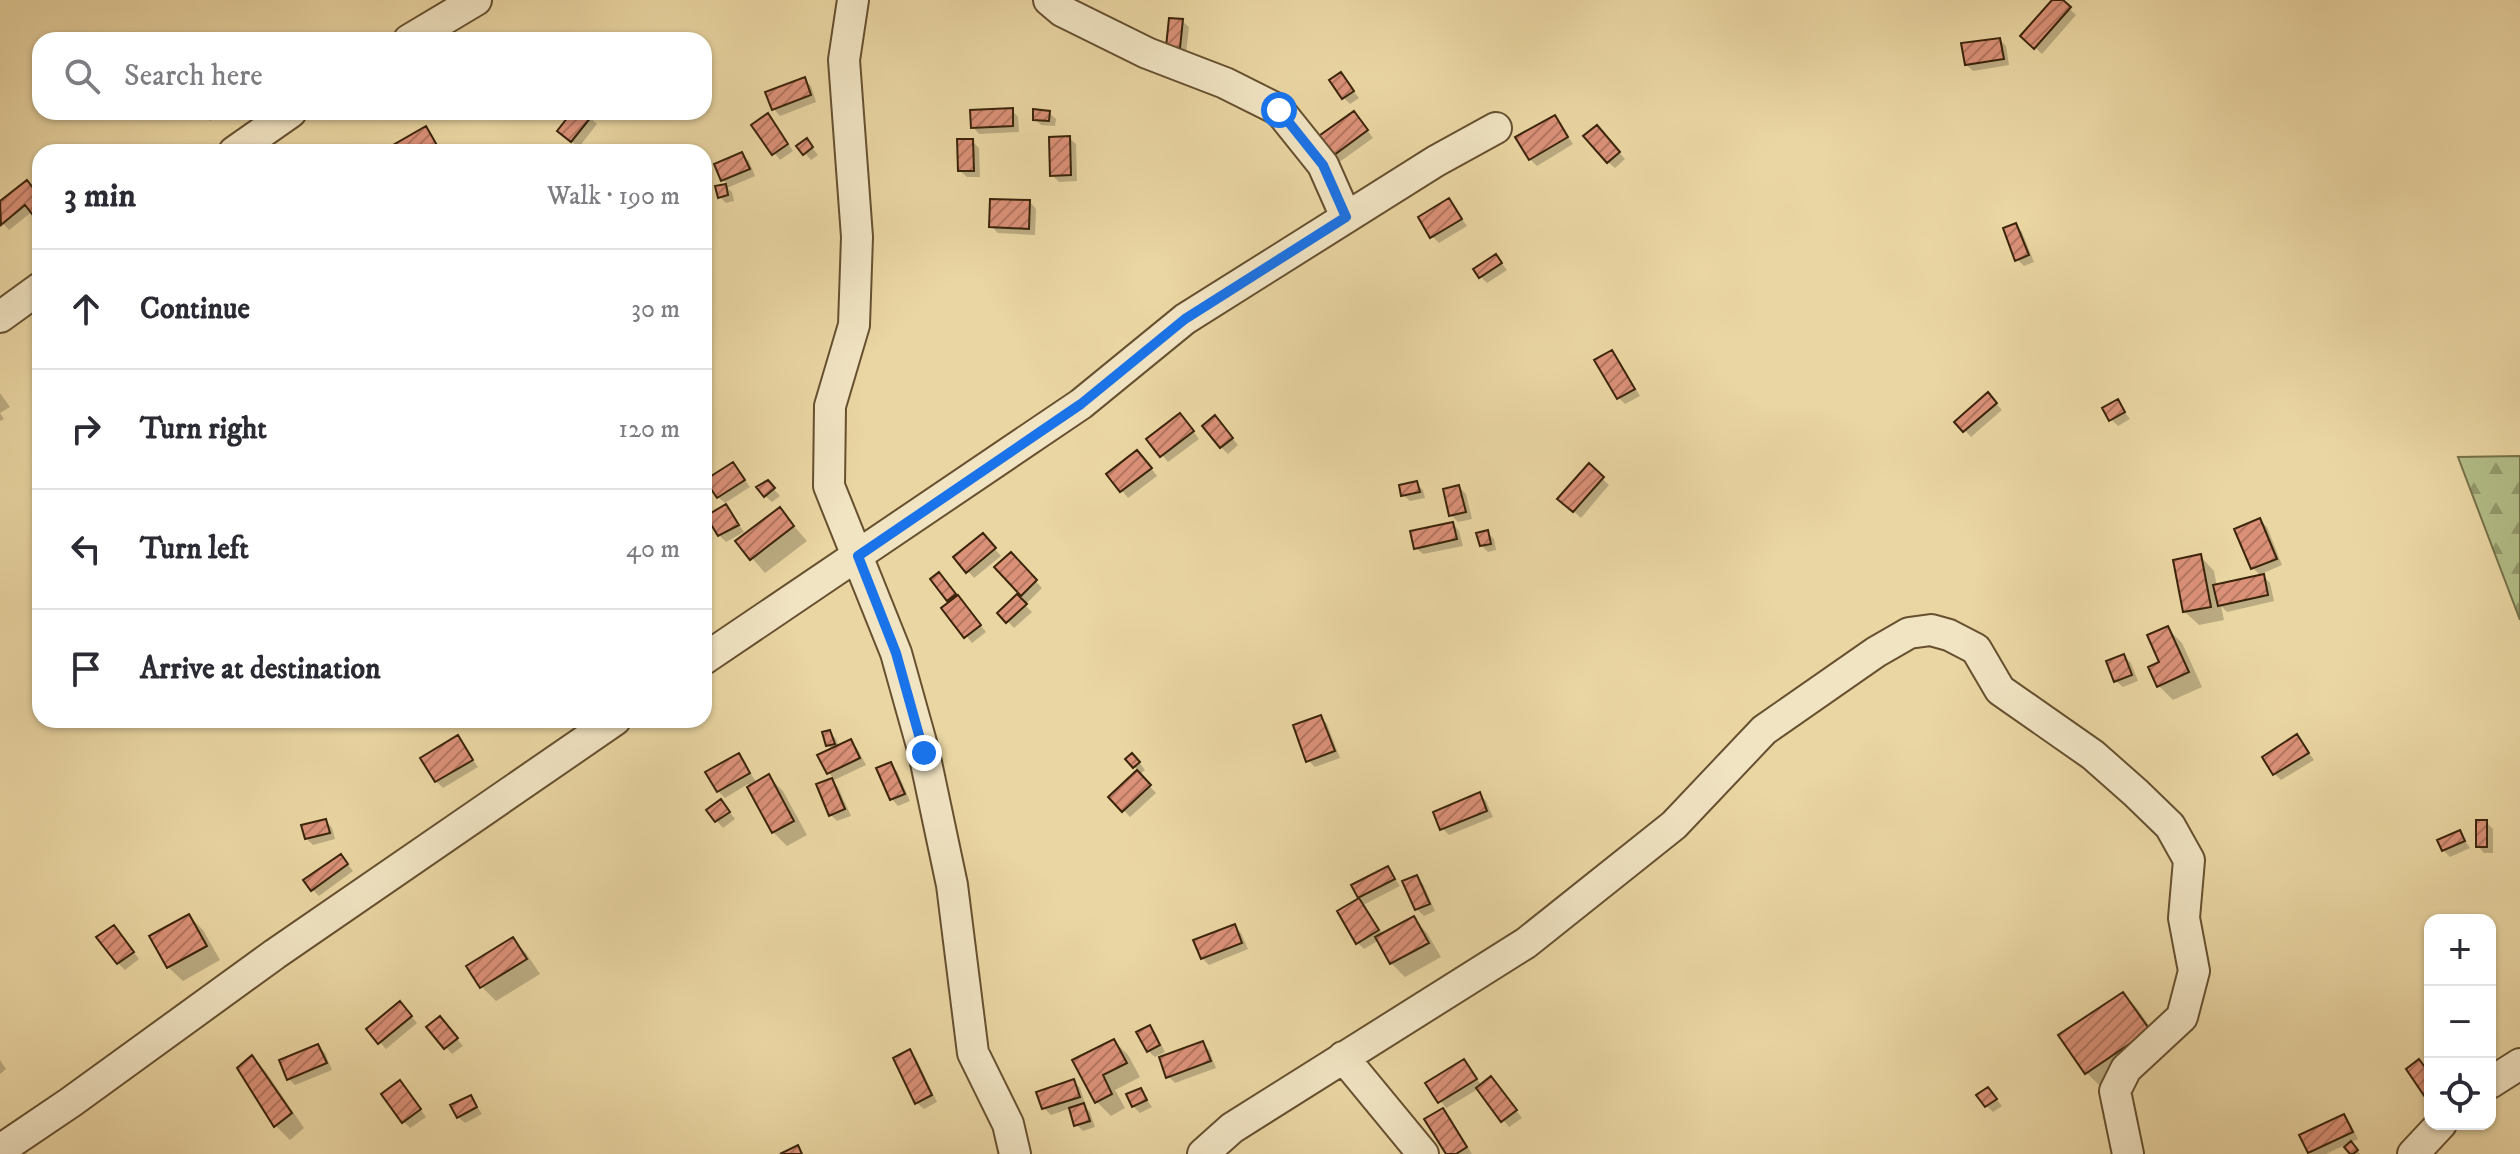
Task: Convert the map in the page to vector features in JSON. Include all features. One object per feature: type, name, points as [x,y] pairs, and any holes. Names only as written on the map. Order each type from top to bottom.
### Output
[{"type":"street","points":[[422,32],[476,0]]},
{"type":"street","points":[[853,0],[844,60],[857,237],[854,325],[830,406],[829,486],[896,653],[924,753],[952,885],[973,1053],[1008,1124],[1015,1154]]},
{"type":"street","points":[[1049,0],[1062,11],[1147,53],[1225,83],[1279,110],[1323,165],[1346,217]]},
{"type":"street","points":[[245,144],[280,120]]},
{"type":"street","points":[[712,654],[1081,404],[1185,319],[1436,161],[1496,128]]},
{"type":"street","points":[[0,317],[32,294]]},
{"type":"street","points":[[1203,1154],[1232,1128],[1526,943],[1674,825],[1764,730],[1876,652],[1909,633],[1931,630],[1976,649],[2000,690],[2093,755],[2170,826],[2189,860],[2184,918],[2194,971],[2182,1017],[2126,1069],[2115,1091],[2128,1154]]},
{"type":"street","points":[[0,1150],[275,954],[603,728]]},
{"type":"street","points":[[1343,1057],[1423,1154]]},
{"type":"street","points":[[2496,1079],[2520,1064]]},
{"type":"street","points":[[2413,1154],[2435,1130]]},
{"type":"green space","points":[[2520,456],[2520,620],[2458,457]]},
{"type":"building","points":[[2052,0],[2063,0],[2071,7],[2034,49],[2020,36]]},
{"type":"building","points":[[1169,18],[1183,19],[1180,48],[1166,47]]},
{"type":"building","points":[[2000,38],[2004,59],[1965,65],[1961,43]]},
{"type":"building","points":[[1341,72],[1354,91],[1342,99],[1329,80]]},
{"type":"building","points":[[805,77],[811,95],[772,110],[765,92]]},
{"type":"building","points":[[1013,108],[1013,126],[971,128],[970,110]]},
{"type":"building","points":[[1033,109],[1050,111],[1049,121],[1033,120]]},
{"type":"building","points":[[1354,111],[1368,130],[1330,158],[1316,138]]},
{"type":"building","points":[[768,113],[788,144],[772,155],[751,125]]},
{"type":"building","points":[[1555,115],[1568,137],[1529,160],[1515,137]]},
{"type":"building","points":[[566,120],[589,120],[571,142],[557,131]]},
{"type":"building","points":[[1597,125],[1620,152],[1607,163],[1583,136]]},
{"type":"building","points":[[426,126],[436,144],[395,144]]},
{"type":"building","points":[[1070,136],[1071,175],[1050,176],[1049,137]]},
{"type":"building","points":[[807,138],[813,147],[803,155],[796,146]]},
{"type":"building","points":[[957,139],[973,139],[974,171],[958,171]]},
{"type":"building","points":[[742,152],[750,169],[721,181],[714,164]]},
{"type":"building","points":[[27,180],[32,187],[32,214],[25,205],[1,225],[0,201]]},
{"type":"building","points":[[726,184],[728,195],[718,198],[715,186]]},
{"type":"building","points":[[1449,198],[1462,219],[1430,238],[1418,217]]},
{"type":"building","points":[[990,199],[1030,200],[1029,229],[989,227]]},
{"type":"building","points":[[2016,223],[2029,255],[2015,261],[2003,228]]},
{"type":"building","points":[[1496,254],[1502,263],[1479,278],[1473,269]]},
{"type":"building","points":[[1612,350],[1635,389],[1617,399],[1594,360]]},
{"type":"building","points":[[1988,392],[1997,403],[1963,432],[1954,422]]},
{"type":"building","points":[[2118,399],[2125,412],[2109,421],[2102,408]]},
{"type":"building","points":[[1180,413],[1194,431],[1160,457],[1146,439]]},
{"type":"building","points":[[1215,415],[1233,438],[1220,448],[1202,426]]},
{"type":"building","points":[[1137,450],[1152,468],[1120,492],[1106,474]]},
{"type":"building","points":[[733,462],[745,480],[717,498],[712,490],[712,476]]},
{"type":"building","points":[[1589,463],[1604,477],[1573,512],[1557,499]]},
{"type":"building","points":[[768,480],[775,488],[764,497],[756,487]]},
{"type":"building","points":[[1417,481],[1420,492],[1401,496],[1399,485]]},
{"type":"building","points":[[1459,485],[1466,512],[1449,516],[1443,489]]},
{"type":"building","points":[[726,504],[739,525],[718,536],[712,526],[712,512]]},
{"type":"building","points":[[780,507],[794,526],[750,560],[735,541]]},
{"type":"building","points":[[2260,518],[2277,559],[2251,569],[2234,529]]},
{"type":"building","points":[[1453,522],[1457,539],[1414,549],[1410,531]]},
{"type":"building","points":[[1488,530],[1491,544],[1480,546],[1476,533]]},
{"type":"building","points":[[983,533],[996,548],[966,573],[953,557]]},
{"type":"building","points":[[1011,552],[1037,580],[1021,596],[994,567]]},
{"type":"building","points":[[2201,554],[2211,607],[2183,612],[2173,560]]},
{"type":"building","points":[[939,572],[956,594],[947,601],[930,579]]},
{"type":"building","points":[[2264,574],[2268,595],[2218,606],[2213,585]]},
{"type":"building","points":[[1017,594],[1027,604],[1006,623],[997,613]]},
{"type":"building","points":[[958,595],[981,625],[964,638],[941,608]]},
{"type":"building","points":[[2168,626],[2189,672],[2157,687],[2148,667],[2159,662],[2147,635]]},
{"type":"building","points":[[2124,654],[2132,675],[2114,682],[2106,661]]},
{"type":"building","points":[[1321,715],[1335,751],[1306,762],[1293,725]]},
{"type":"building","points":[[830,730],[835,744],[826,746],[822,732]]},
{"type":"building","points":[[2297,734],[2309,753],[2273,775],[2262,757]]},
{"type":"building","points":[[458,735],[473,760],[435,782],[420,758]]},
{"type":"building","points":[[851,739],[860,758],[827,774],[817,755]]},
{"type":"building","points":[[739,753],[750,773],[717,792],[705,772]]},
{"type":"building","points":[[1132,753],[1140,762],[1133,768],[1125,759]]},
{"type":"building","points":[[891,762],[905,794],[890,800],[876,768]]},
{"type":"building","points":[[1137,770],[1151,785],[1122,812],[1108,797]]},
{"type":"building","points":[[769,774],[794,821],[772,833],[747,787]]},
{"type":"building","points":[[832,778],[845,809],[829,816],[816,784]]},
{"type":"building","points":[[1480,792],[1487,811],[1440,830],[1433,812]]},
{"type":"building","points":[[721,799],[730,812],[715,822],[706,810]]},
{"type":"building","points":[[326,819],[330,833],[305,839],[301,825]]},
{"type":"building","points":[[2476,820],[2487,820],[2487,847],[2476,847]]},
{"type":"building","points":[[2460,830],[2465,841],[2442,851],[2437,840]]},
{"type":"building","points":[[341,854],[348,864],[311,891],[303,880]]},
{"type":"building","points":[[1388,866],[1395,879],[1358,898],[1351,885]]},
{"type":"building","points":[[1417,875],[1430,904],[1415,910],[1402,881]]},
{"type":"building","points":[[1359,898],[1379,930],[1356,944],[1337,911]]},
{"type":"building","points":[[189,914],[207,946],[167,968],[149,936]]},
{"type":"building","points":[[1414,916],[1429,943],[1390,964],[1375,937]]},
{"type":"building","points":[[1235,924],[1242,943],[1201,959],[1193,940]]},
{"type":"building","points":[[114,925],[134,952],[117,964],[96,937]]},
{"type":"building","points":[[513,937],[527,959],[480,988],[466,966]]},
{"type":"building","points":[[2123,992],[2150,1030],[2085,1074],[2058,1035]]},
{"type":"building","points":[[400,1001],[412,1016],[378,1044],[366,1029]]},
{"type":"building","points":[[440,1016],[458,1038],[444,1049],[426,1027]]},
{"type":"building","points":[[1150,1025],[1160,1045],[1147,1052],[1136,1032]]},
{"type":"building","points":[[1114,1039],[1127,1063],[1103,1075],[1112,1094],[1095,1103],[1072,1060]]},
{"type":"building","points":[[1203,1041],[1211,1061],[1166,1078],[1159,1057]]},
{"type":"building","points":[[318,1044],[327,1063],[287,1080],[279,1060]]},
{"type":"building","points":[[910,1049],[932,1095],[915,1104],[893,1058]]},
{"type":"building","points":[[252,1055],[292,1113],[274,1127],[237,1068]]},
{"type":"building","points":[[1464,1059],[1477,1079],[1438,1103],[1425,1083]]},
{"type":"building","points":[[2419,1059],[2424,1066],[2424,1096],[2406,1069]]},
{"type":"building","points":[[1491,1076],[1517,1110],[1501,1122],[1476,1088]]},
{"type":"building","points":[[1074,1079],[1080,1097],[1042,1109],[1036,1092]]},
{"type":"building","points":[[400,1080],[421,1109],[402,1123],[381,1094]]},
{"type":"building","points":[[1988,1087],[1997,1099],[1985,1107],[1976,1095]]},
{"type":"building","points":[[1141,1088],[1147,1100],[1132,1107],[1126,1094]]},
{"type":"building","points":[[471,1095],[477,1107],[457,1118],[450,1105]]},
{"type":"building","points":[[1084,1103],[1090,1121],[1074,1126],[1069,1108]]},
{"type":"building","points":[[1443,1108],[1467,1147],[1456,1154],[1446,1154],[1424,1119]]},
{"type":"building","points":[[2344,1114],[2353,1132],[2308,1153],[2299,1135]]},
{"type":"building","points":[[2351,1141],[2358,1150],[2353,1154],[2344,1147]]},
{"type":"building","points":[[798,1145],[802,1154],[780,1154]]},
{"type":"route","points":[[924,753],[896,653],[858,556],[1081,404],[1185,319],[1346,217],[1323,165],[1279,110]]}]
